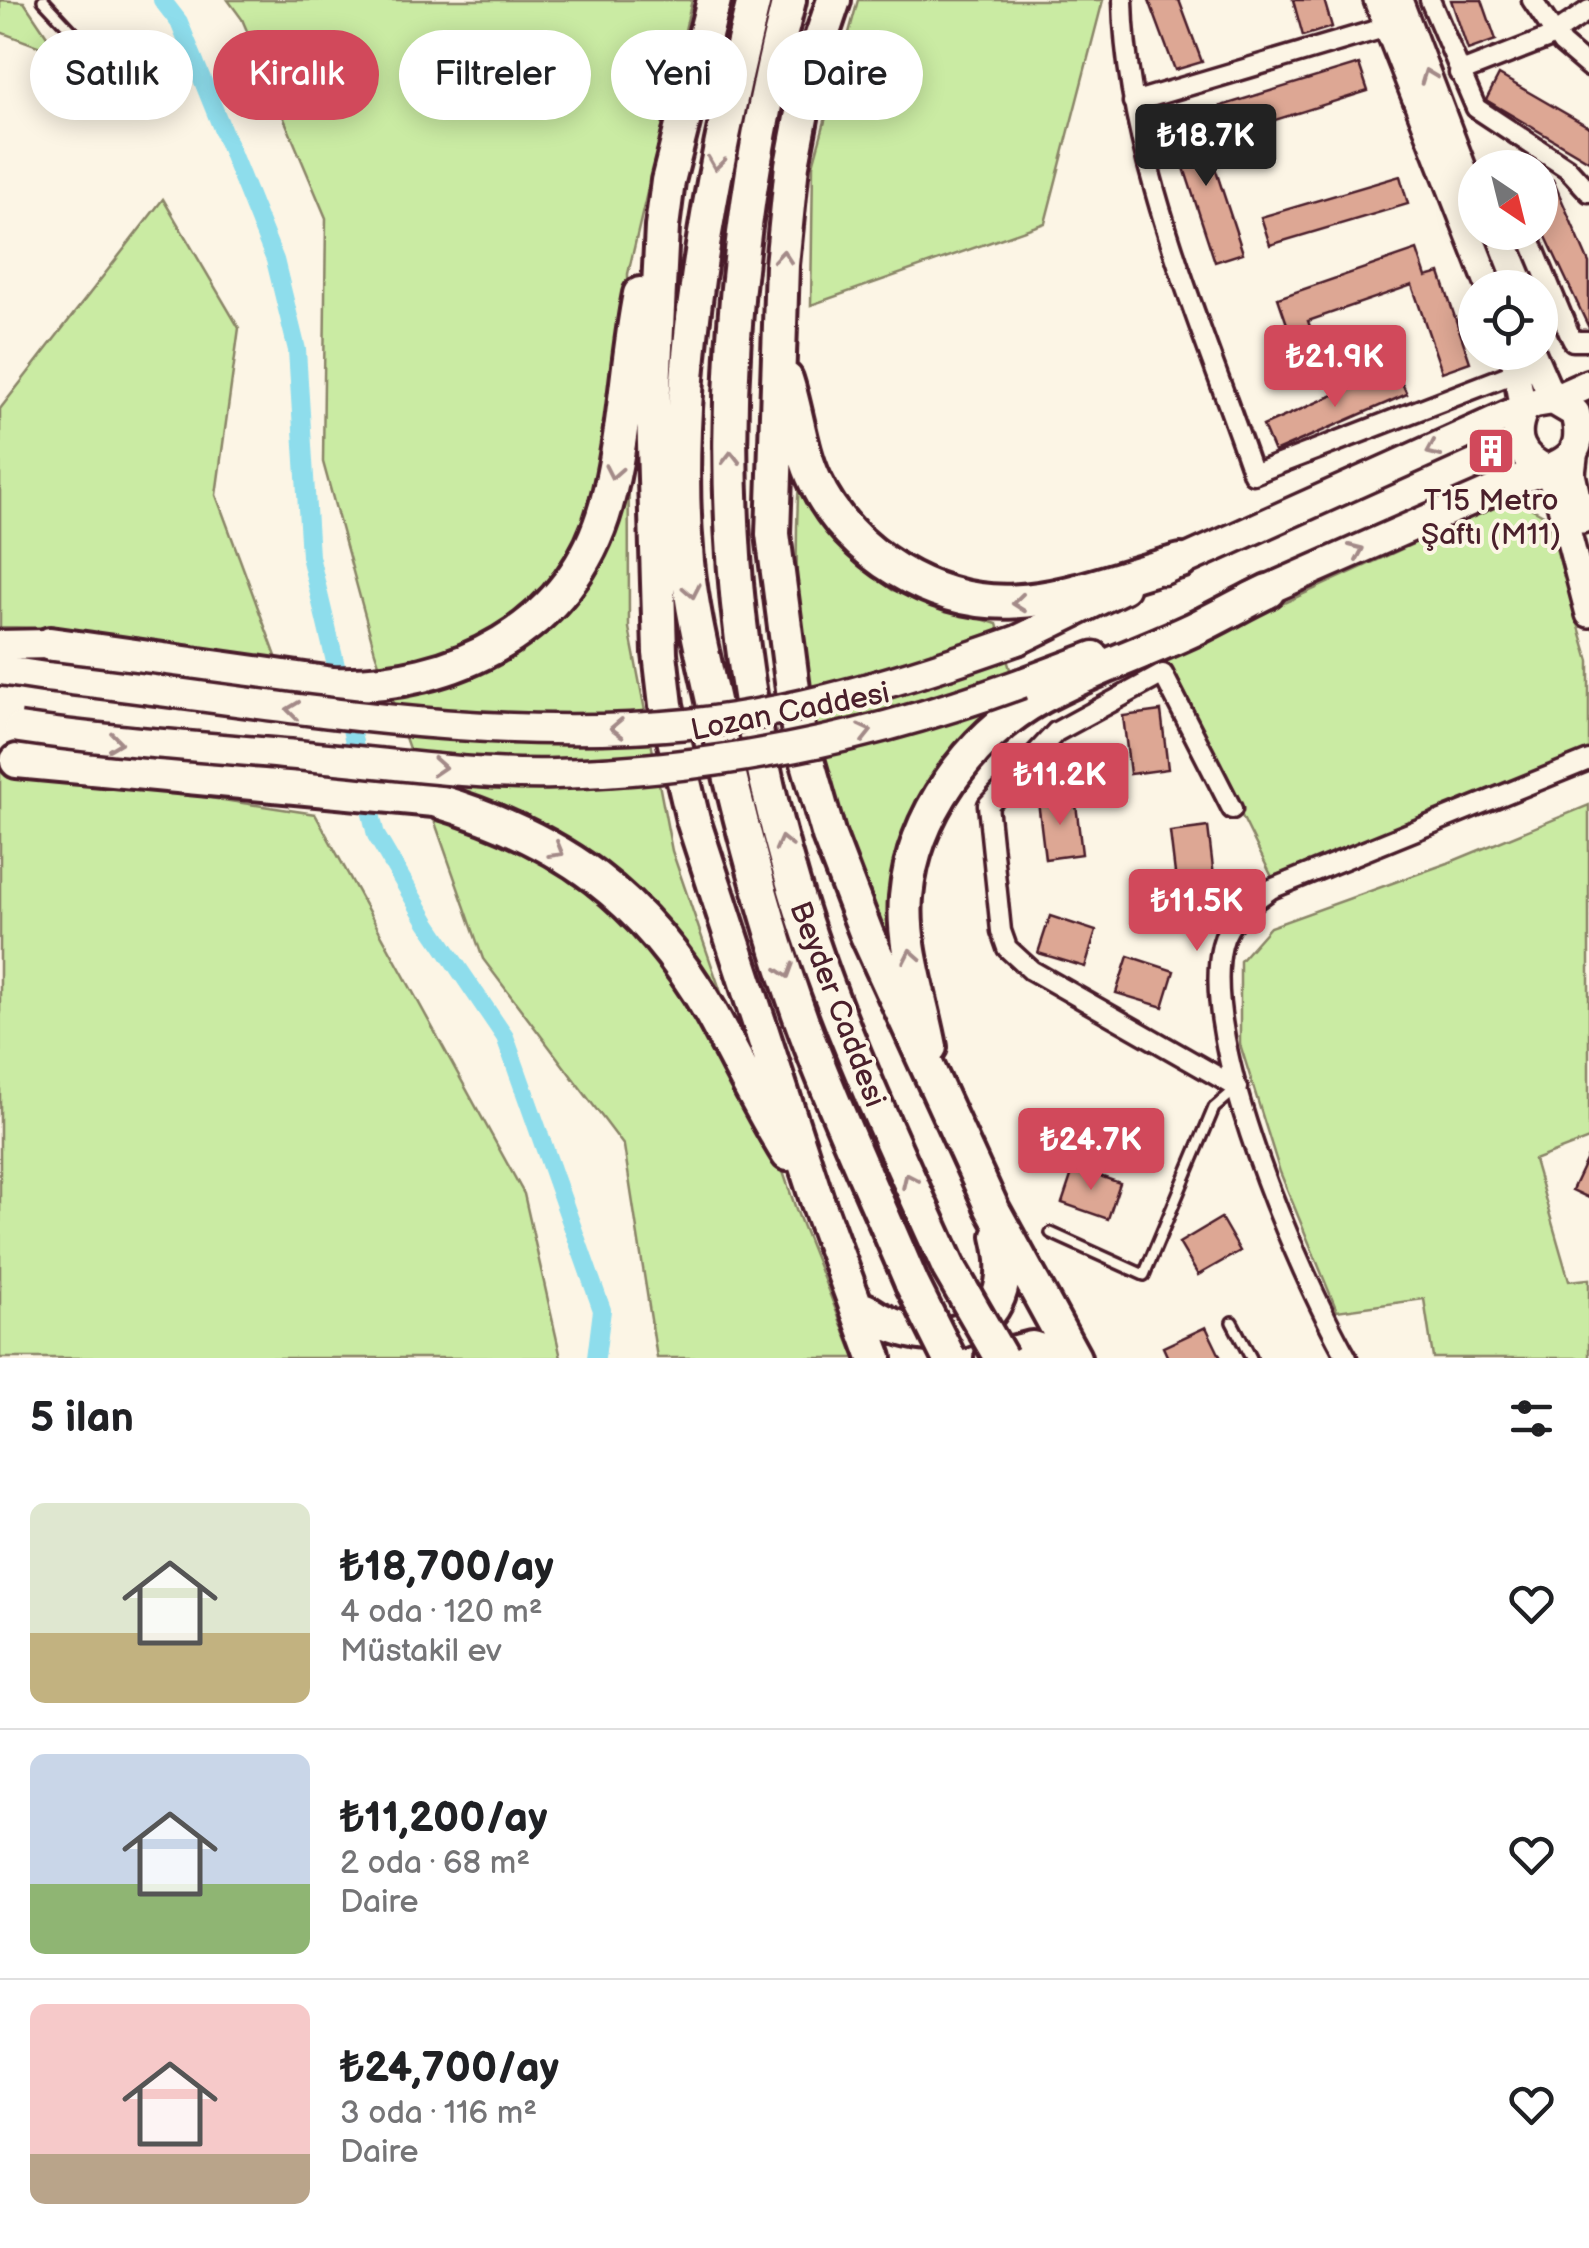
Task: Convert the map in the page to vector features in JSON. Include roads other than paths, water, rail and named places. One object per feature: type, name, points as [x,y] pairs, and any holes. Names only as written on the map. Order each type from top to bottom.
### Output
[{"type":"highway","points":[[714,0],[677,144],[662,227],[653,408],[660,654],[666,705],[693,820],[817,1200],[875,1358]]},
{"type":"highway","name":"Beyder Caddesi","points":[[754,0],[719,141],[696,296],[686,431],[687,562],[722,742],[750,858],[804,1026],[912,1284],[949,1358]]},
{"type":"highway","name":"Beyder Caddesi","points":[[789,0],[756,146],[734,309],[732,583],[756,728],[792,883],[864,1084],[949,1268],[1001,1358]]},
{"type":"highway","points":[[834,0],[810,71],[792,165],[778,354],[773,534],[798,728],[847,888],[992,1208],[1074,1358]]},
{"type":"highway","points":[[50,644],[334,684],[398,683],[478,657],[524,629],[556,600],[591,546],[607,504],[646,265],[662,227]]},
{"type":"highway","points":[[778,354],[815,481],[850,532],[882,561],[919,584],[976,602],[1027,603],[1180,561]]},
{"type":"highway","points":[[937,1086],[908,950],[906,900],[916,849],[938,797],[991,732],[1038,698],[1193,630],[1268,590]]},
{"type":"highway","points":[[8,759],[434,800],[492,818],[567,855],[635,909],[682,968],[817,1200]]},
{"type":"highway","points":[[850,1288],[876,1324],[900,1346],[926,1357],[942,1358],[964,1349],[994,1320],[1002,1297],[1006,1268],[992,1208]]},
{"type":"highway","points":[[992,1358],[1015,1348],[1032,1348],[1064,1358]]},
{"type":"main road","points":[[1552,400],[1575,413],[1582,438],[1580,449],[1546,469],[1521,450],[1516,428],[1523,411],[1589,384]]},
{"type":"main road","name":"Lozan Caddesi","points":[[0,670],[370,719],[556,730],[647,727],[740,716],[845,696],[1018,640],[1180,561],[1523,411]]},
{"type":"main road","name":"Lozan Caddesi","points":[[9,727],[122,744],[551,774],[629,770],[782,751],[890,726],[1022,684],[1268,590],[1546,469]]},
{"type":"main road","points":[[0,645],[50,644]]},
{"type":"street","points":[[1123,0],[1133,102],[1145,158],[1252,474],[1496,370]]},
{"type":"street","points":[[1377,0],[1483,270]]},
{"type":"street","points":[[1398,0],[1461,150]]},
{"type":"street","points":[[1430,0],[1468,96],[1485,116],[1567,168],[1589,192]]},
{"type":"street","points":[[1532,0],[1571,54],[1589,67]]},
{"type":"street","points":[[1459,74],[1556,33],[1589,10]]},
{"type":"street","points":[[1133,102],[1387,27]]},
{"type":"street","points":[[1534,250],[1573,341],[1589,341]]},
{"type":"street","points":[[1522,370],[1523,411]]},
{"type":"street","points":[[1530,370],[1552,400]]},
{"type":"street","points":[[1580,449],[1576,500],[1589,544]]},
{"type":"street","points":[[1546,469],[1558,495],[1589,614]]},
{"type":"street","points":[[1232,810],[1163,674],[1056,732],[988,804],[1001,930],[1008,948],[1031,970],[1238,1088]]},
{"type":"street","points":[[1347,1358],[1288,1240],[1238,1088],[1219,981],[1222,944],[1248,906],[1271,889],[1584,767]]},
{"type":"lane","points":[[43,0],[71,30]]},
{"type":"lane","points":[[1051,1233],[1144,1274],[1214,1108],[1238,1088]]},
{"type":"lane","points":[[1232,1322],[1251,1358]]},
{"type":"waterway","points":[[162,0],[179,22],[275,260],[297,350],[310,556],[376,835],[427,922],[505,1037],[602,1310],[596,1358]]},
{"type":"place","name":"T15 Metro Şaftı (M11)","points":[[1491,451]]}]
